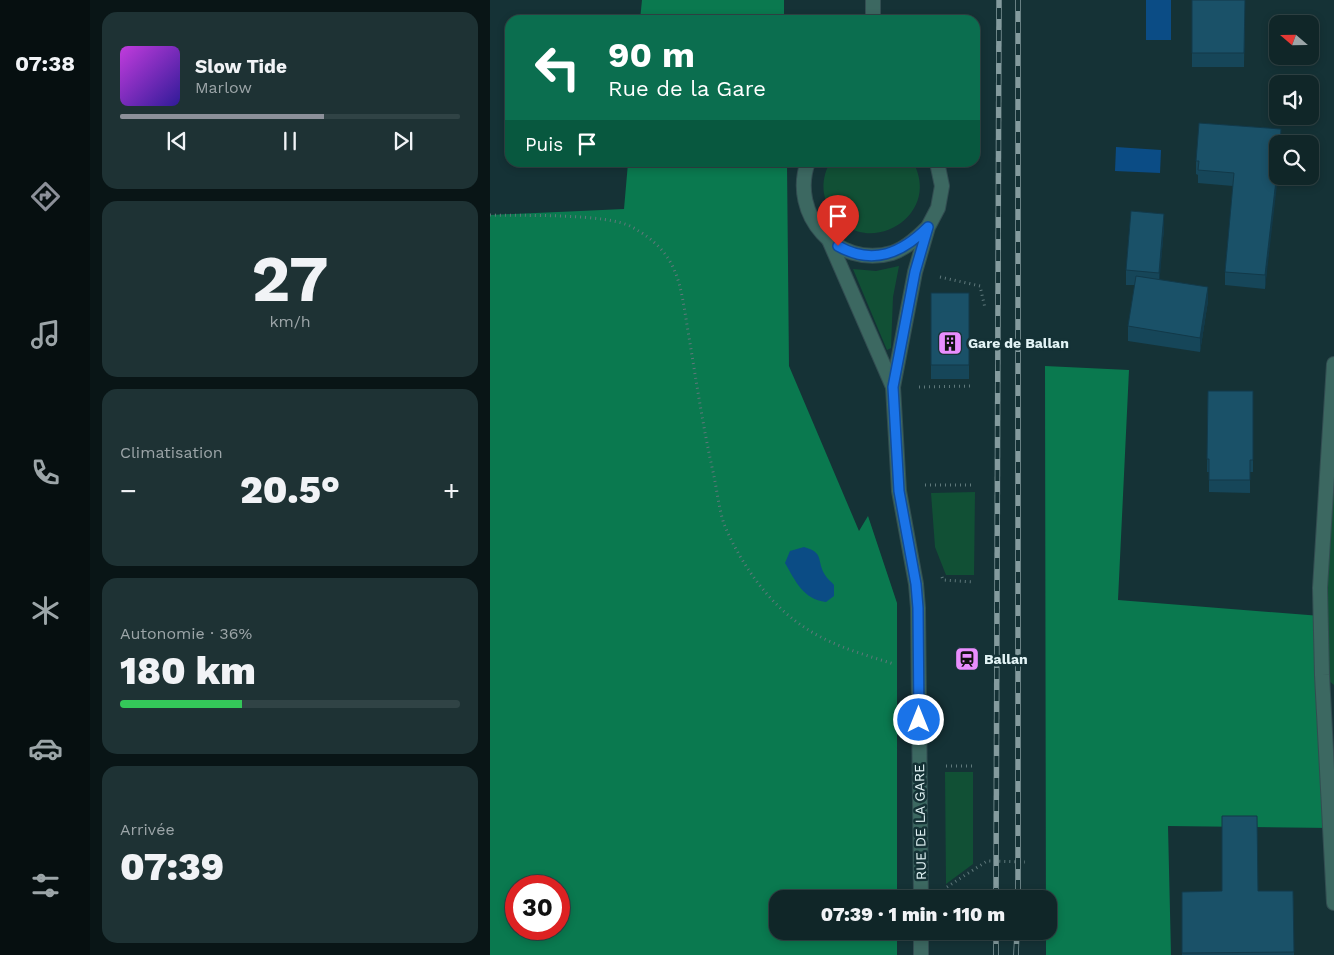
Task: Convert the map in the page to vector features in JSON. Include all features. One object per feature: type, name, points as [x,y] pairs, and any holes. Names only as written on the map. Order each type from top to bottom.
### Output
[{"type":"street","points":[[873,0],[873,15]]},
{"type":"street","name":"RUE DE LA GARE","points":[[806,167],[804,174],[804,199],[812,221],[829,240],[848,251],[870,256],[892,253],[912,243],[928,227]]},
{"type":"street","name":"RUE DE LA GARE","points":[[921,890],[916,584],[899,491],[893,387],[915,272],[928,227],[938,208],[942,186],[938,167]]},
{"type":"street","name":"RUE DE LA GARE","points":[[829,240],[893,387]]},
{"type":"street","points":[[1334,364],[1320,588],[1322,674],[1334,904]]},
{"type":"street","points":[[921,940],[921,955]]},
{"type":"path","points":[[490,215],[609,220],[631,226],[653,241],[668,256],[681,290],[710,460],[724,522],[741,559],[767,594],[806,629],[855,652],[918,672]]},
{"type":"path","points":[[915,272],[980,286],[985,308]]},
{"type":"path","points":[[893,387],[974,386]]},
{"type":"path","points":[[925,485],[975,486]]},
{"type":"path","points":[[944,580],[974,582]]},
{"type":"path","points":[[949,766],[973,766]]},
{"type":"path","points":[[944,889],[987,861],[1024,862]]},
{"type":"green space","points":[[642,0],[784,0],[784,15],[640,15]]},
{"type":"green space","points":[[628,167],[787,167],[789,366],[859,531],[868,516],[897,603],[897,890],[769,890],[769,940],[897,940],[897,955],[490,955],[490,215],[624,209]]},
{"type":"green space","points":[[828,167],[915,167],[920,183],[917,202],[907,217],[893,228],[875,233],[857,231],[840,222],[827,203],[824,193]]},
{"type":"green space","points":[[899,266],[893,297],[891,348],[887,350],[853,269],[876,271]]},
{"type":"green space","points":[[1334,364],[1334,685],[1322,675]]},
{"type":"green space","points":[[1045,366],[1129,370],[1118,600],[1321,616],[1331,828],[1168,826],[1171,955],[1046,955],[1046,940],[1057,940],[1057,890],[1046,890]]},
{"type":"green space","points":[[975,492],[974,575],[946,575],[935,547],[931,493]]},
{"type":"green space","points":[[945,772],[973,772],[973,864],[946,884]]},
{"type":"water","points":[[1146,0],[1171,0],[1171,40],[1146,40]]},
{"type":"water","points":[[1116,147],[1161,150],[1160,173],[1115,171]]},
{"type":"water","points":[[804,547],[811,549],[818,555],[822,570],[834,585],[834,596],[826,602],[811,597],[806,593],[797,583],[785,563],[790,551]]},
{"type":"building","points":[[1192,0],[1245,0],[1244,53],[1192,53]]},
{"type":"building","points":[[1199,123],[1281,129],[1281,135],[1269,135],[1269,185],[1275,185],[1265,275],[1225,272],[1234,173],[1198,170],[1199,161],[1196,161]]},
{"type":"building","points":[[1131,211],[1164,214],[1159,273],[1126,270]]},
{"type":"building","points":[[1136,276],[1208,287],[1200,338],[1128,326]]},
{"type":"building","name":"Gare de Ballan","points":[[931,293],[969,293],[969,365],[931,365]]},
{"type":"building","points":[[1208,391],[1253,391],[1253,460],[1250,460],[1250,480],[1209,480],[1209,459],[1207,459]]},
{"type":"building","points":[[1222,816],[1257,816],[1258,891],[1293,891],[1294,952],[1182,953],[1182,892],[1222,891]]},
{"type":"railway","points":[[996,890],[999,0]]},
{"type":"railway","points":[[1018,0],[1018,890]]},
{"type":"railway","points":[[996,940],[996,955]]},
{"type":"railway","points":[[1016,955],[1017,940]]},
{"type":"place","name":"Gare de Ballan","points":[[950,343]]},
{"type":"place","name":"Ballan","points":[[967,659]]},
{"type":"route","points":[[838,246],[848,251],[870,256],[892,253],[912,243],[928,227],[915,272],[893,387],[899,491],[916,584],[918,608],[919,720]]}]
